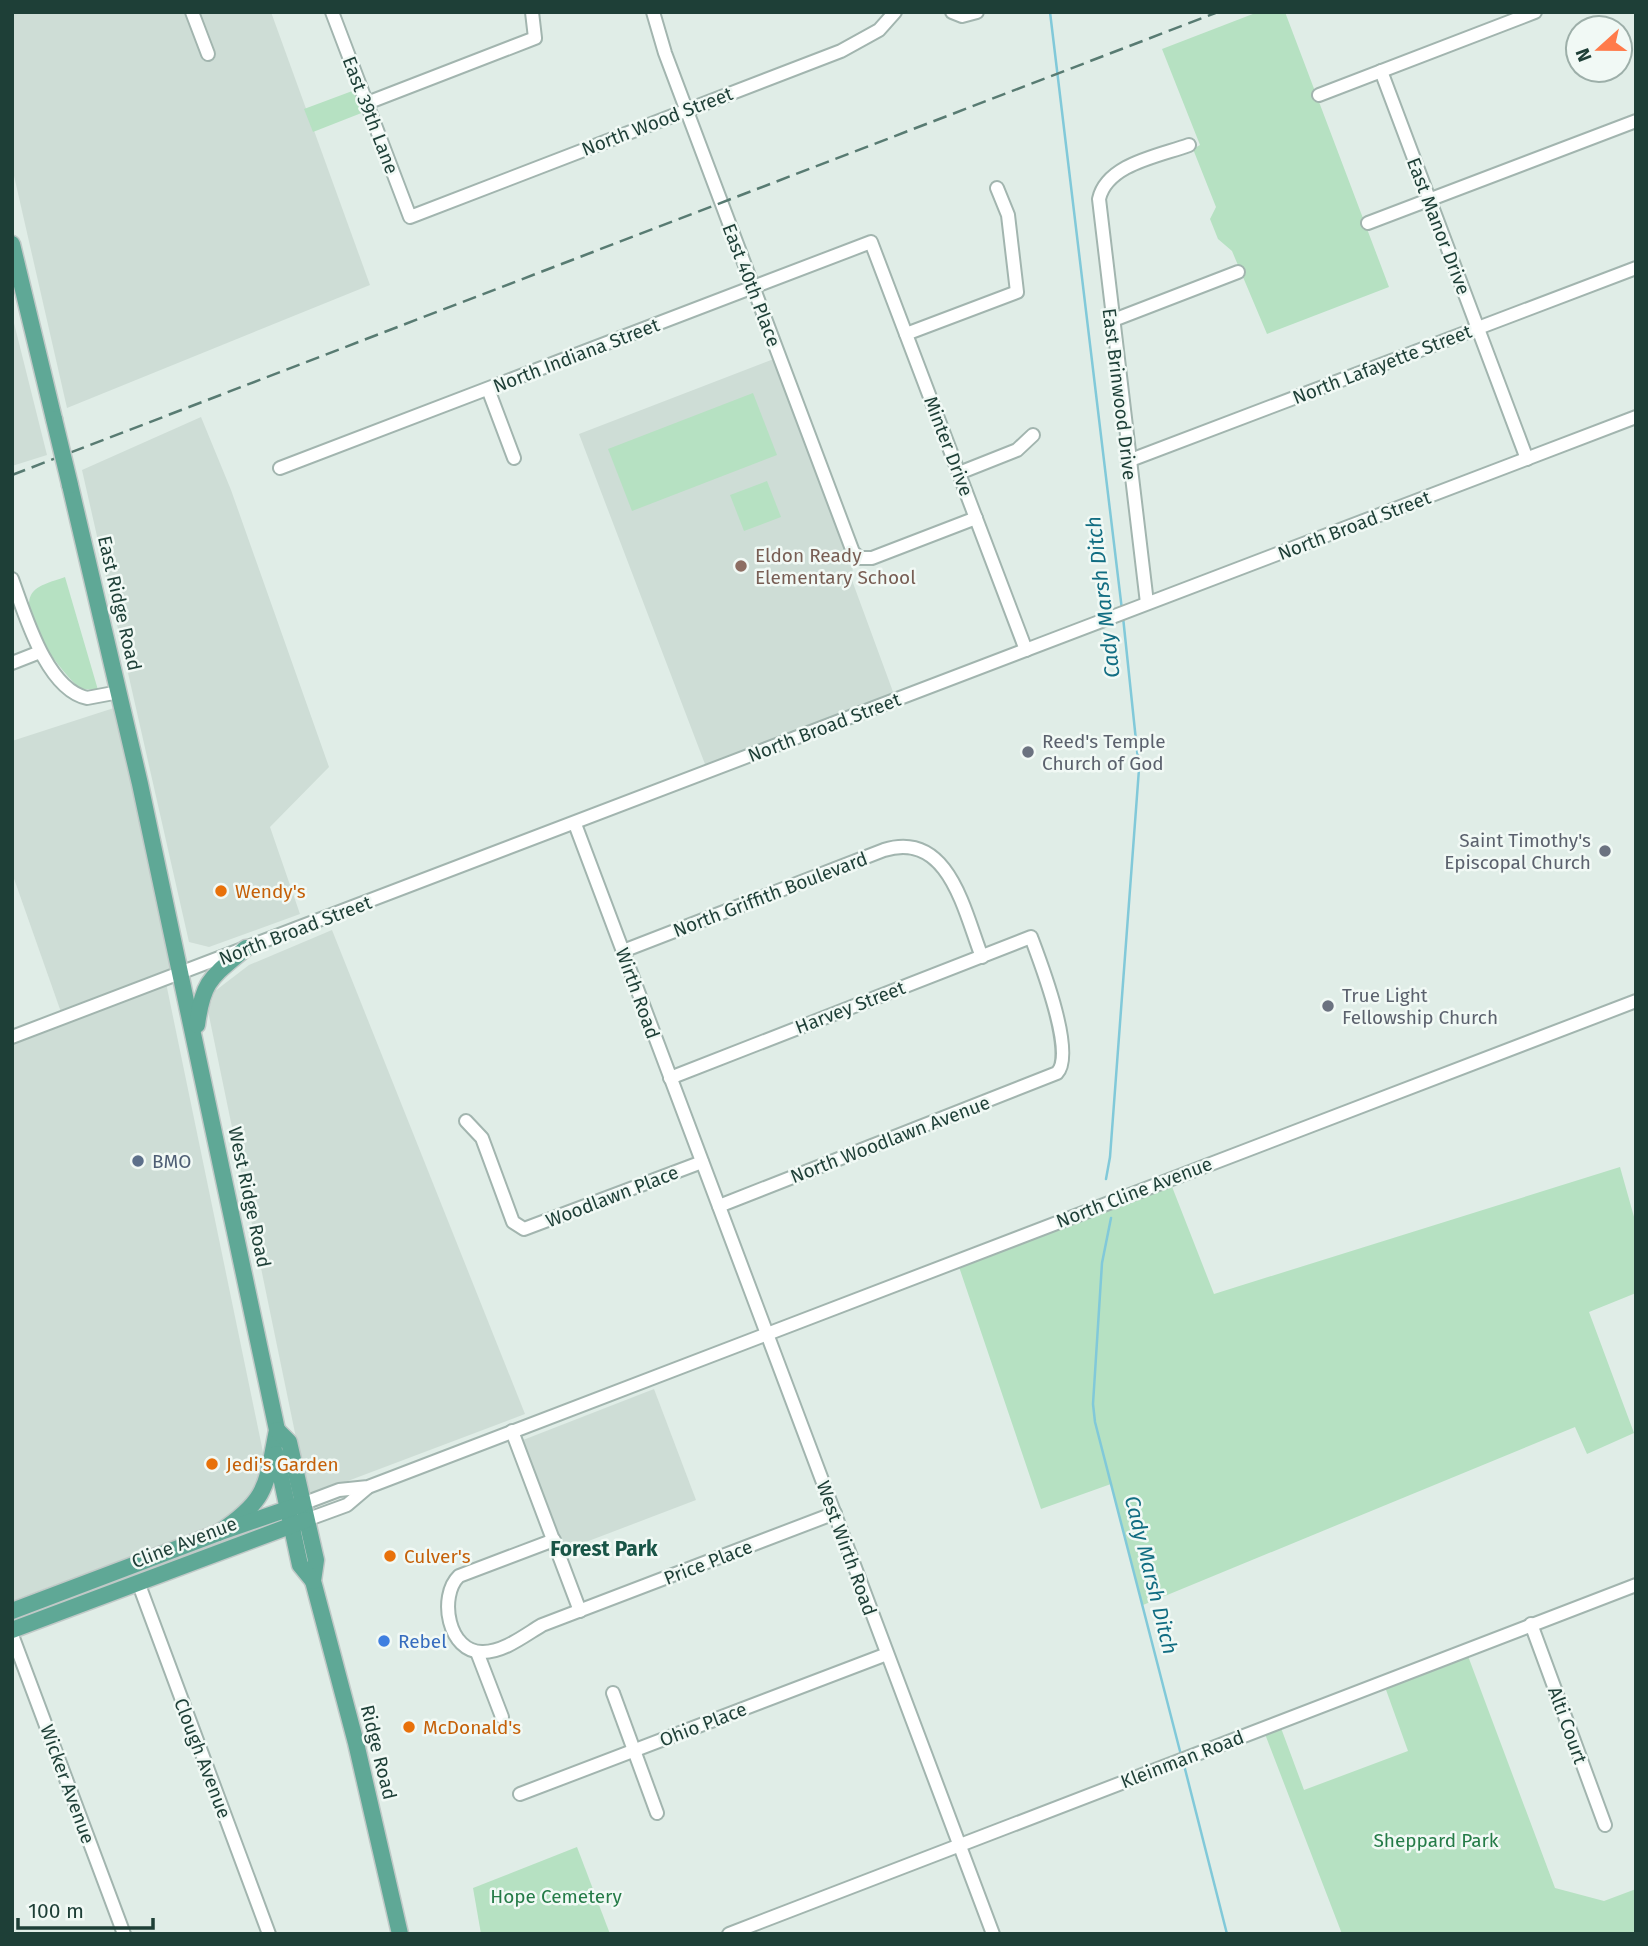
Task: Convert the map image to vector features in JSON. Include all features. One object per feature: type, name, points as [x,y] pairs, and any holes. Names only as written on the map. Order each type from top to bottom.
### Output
[{"type":"main road","name":"East Ridge Road","points":[[12,244],[119,692],[181,972]]},
{"type":"main road","points":[[195,1037],[201,995],[208,980],[246,948]]},
{"type":"main road","name":"West Ridge Road","points":[[181,972],[276,1438],[296,1515]]},
{"type":"main road","points":[[218,1533],[243,1517],[261,1495],[276,1438]]},
{"type":"main road","name":"Cline Avenue","points":[[12,1611],[218,1533],[296,1515]]},
{"type":"main road","name":"Cline Avenue","points":[[12,1632],[296,1515]]},
{"type":"main road","name":"Ridge Road","points":[[296,1515],[300,1566],[313,1581],[356,1743],[400,1934]]},
{"type":"street","points":[[192,12],[208,54]]},
{"type":"street","name":"East 39th Lane","points":[[332,12],[410,217]]},
{"type":"street","points":[[367,103],[536,38],[532,12]]},
{"type":"street","name":"East 40th Place","points":[[653,12],[686,110],[856,556],[872,558],[976,519]]},
{"type":"street","name":"North Wood Street","points":[[410,217],[854,45],[879,30],[895,12]]},
{"type":"street","points":[[951,12],[962,16],[977,12]]},
{"type":"street","points":[[1319,95],[1535,12]]},
{"type":"street","name":"East Manor Drive","points":[[1381,71],[1527,459]]},
{"type":"street","points":[[1368,223],[1636,121]]},
{"type":"street","name":"East Brinwood Drive","points":[[1147,603],[1111,321],[1099,199],[1104,185],[1120,171],[1189,145]]},
{"type":"street","points":[[906,334],[1017,292],[1008,215],[997,188]]},
{"type":"street","name":"North Indiana Street","points":[[280,468],[871,242]]},
{"type":"street","name":"Minter Drive","points":[[871,242],[1026,650]]},
{"type":"street","name":"North Lafayette Street","points":[[1128,461],[1636,268]]},
{"type":"street","points":[[1111,321],[1238,272]]},
{"type":"street","points":[[488,389],[514,458]]},
{"type":"street","name":"North Broad Street","points":[[12,1037],[1636,417]]},
{"type":"street","points":[[959,472],[1017,450],[1032,435]]},
{"type":"street","points":[[12,579],[40,652],[75,693],[87,698],[119,692]]},
{"type":"street","points":[[12,663],[40,652]]},
{"type":"street","name":"Wirth Road","points":[[575,824],[702,1162]]},
{"type":"street","name":"North Griffith Boulevard","points":[[623,950],[884,850],[903,846],[919,848],[938,860],[951,877],[982,957]]},
{"type":"street","name":"Harvey Street","points":[[670,1077],[1031,937],[1055,1001],[1062,1062],[1060,1070]]},
{"type":"street","name":"North Cline Avenue","points":[[633,1384],[1636,1001]]},
{"type":"street","name":"North Woodlawn Avenue","points":[[719,1206],[1060,1070]]},
{"type":"street","name":"Woodlawn Place","points":[[466,1121],[482,1139],[513,1222],[521,1228],[531,1227],[702,1162]]},
{"type":"street","name":"West Wirth Road","points":[[702,1162],[993,1934]]},
{"type":"street","name":"Cline Avenue","points":[[296,1515],[339,1490],[368,1487],[633,1384]]},
{"type":"street","points":[[512,1431],[580,1611]]},
{"type":"street","name":"Price Place","points":[[477,1652],[486,1652],[516,1641],[542,1625],[835,1513]]},
{"type":"street","points":[[502,1717],[477,1652],[467,1646],[451,1625],[447,1603],[452,1583],[459,1576],[554,1540]]},
{"type":"street","name":"Clough Avenue","points":[[138,1582],[269,1934]]},
{"type":"street","name":"Kleinman Road","points":[[729,1934],[1636,1585]]},
{"type":"street","name":"Alti Court","points":[[1531,1624],[1605,1825]]},
{"type":"street","name":"Wicker Avenue","points":[[12,1632],[124,1934]]},
{"type":"street","name":"Ohio Place","points":[[520,1794],[887,1654]]},
{"type":"street","points":[[613,1693],[657,1813]]},
{"type":"shaded area","points":[[12,12],[271,12],[370,285],[67,408],[12,167]]},
{"type":"shaded area","points":[[12,315],[47,455],[12,466]]},
{"type":"shaded area","name":"Eldon Ready Elementary School","points":[[779,357],[852,548],[853,583],[896,700],[708,772],[579,434]]},
{"type":"shaded area","points":[[201,417],[231,490],[329,767],[270,827],[300,914],[209,947],[189,942],[82,470]]},
{"type":"shaded area","points":[[120,706],[178,971],[62,1015],[12,873],[12,741]]},
{"type":"shaded area","points":[[332,930],[525,1414],[308,1496],[208,1011],[215,991],[249,965]]},
{"type":"shaded area","points":[[165,978],[264,1457],[258,1494],[223,1522],[12,1601],[12,1038]]},
{"type":"shaded area","points":[[654,1389],[696,1500],[565,1550],[523,1440]]},
{"type":"green space","points":[[1258,12],[1285,12],[1389,287],[1267,334],[1232,251],[1218,239],[1210,219],[1216,207],[1193,149],[1200,145],[1162,49]]},
{"type":"green space","points":[[355,90],[364,112],[313,132],[304,109]]},
{"type":"green space","points":[[753,393],[777,455],[632,511],[608,449]]},
{"type":"green space","points":[[767,481],[781,517],[744,531],[730,495]]},
{"type":"green space","points":[[65,577],[98,690],[81,689],[73,682],[54,659],[31,617],[29,605],[34,591]]},
{"type":"green space","points":[[1620,1167],[1636,1224],[1636,1293],[1589,1312],[1634,1433],[1587,1454],[1575,1427],[1143,1605],[1111,1484],[1041,1509],[957,1261],[1169,1179],[1214,1294]]},
{"type":"green space","name":"Sheppard Park","points":[[1468,1656],[1555,1888],[1604,1901],[1636,1889],[1636,1934],[1342,1934],[1265,1734],[1281,1728],[1304,1790],[1408,1751],[1385,1687]]},
{"type":"green space","name":"Hope Cemetery","points":[[577,1847],[610,1934],[481,1934],[473,1888]]},
{"type":"waterway","name":"Cady Marsh Ditch","points":[[1050,12],[1122,610]]},
{"type":"waterway","name":"Cady Marsh Ditch","points":[[1106,1179],[1110,1157],[1139,769],[1123,617]]},
{"type":"waterway","name":"Cady Marsh Ditch","points":[[1111,1218],[1102,1263],[1093,1404],[1095,1422],[1181,1755]]},
{"type":"waterway","name":"Cady Marsh Ditch","points":[[1184,1765],[1227,1934]]},
{"type":"railway","points":[[12,475],[1218,12]]},
{"type":"place","name":"Eldon Ready Elementary School","points":[[741,566]]},
{"type":"place","name":"Reed's Temple Church of God","points":[[1028,752]]},
{"type":"place","name":"Saint Timothy's Episcopal Church","points":[[1605,851]]},
{"type":"place","name":"Wendy's","points":[[221,891]]},
{"type":"place","name":"True Light Fellowship Church","points":[[1328,1006]]},
{"type":"place","name":"BMO","points":[[138,1161]]},
{"type":"place","name":"Jedi's Garden","points":[[212,1464]]},
{"type":"place","name":"Culver's","points":[[390,1556]]},
{"type":"place","name":"Rebel","points":[[384,1641]]},
{"type":"place","name":"McDonald's","points":[[409,1727]]},
{"type":"district","name":"Forest Park","points":[[604,1549]]}]
